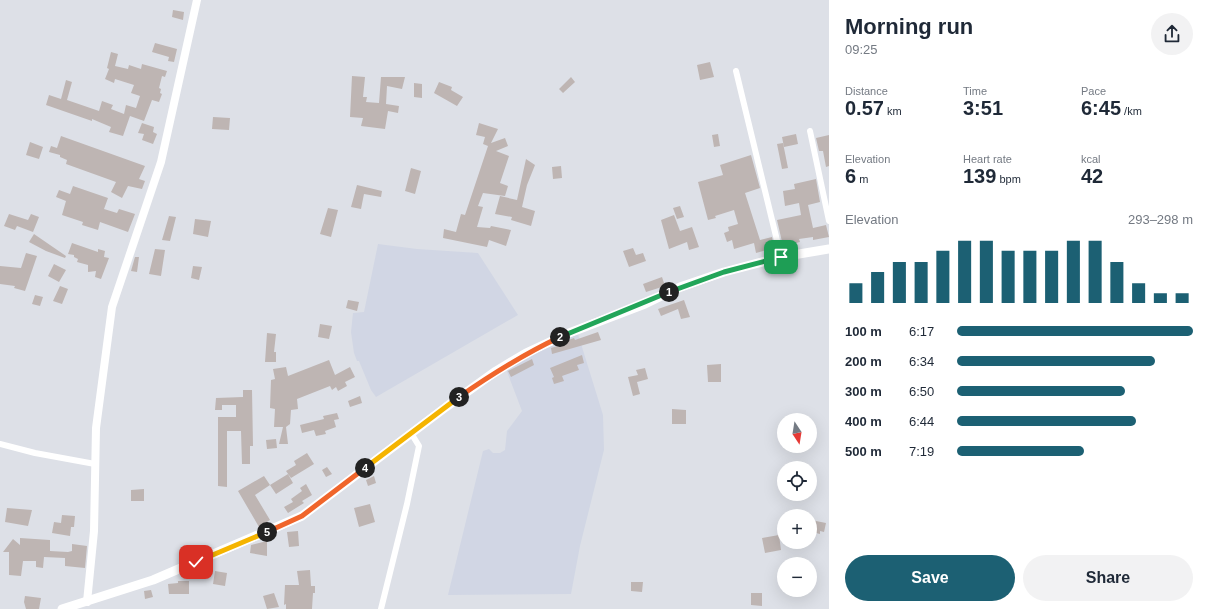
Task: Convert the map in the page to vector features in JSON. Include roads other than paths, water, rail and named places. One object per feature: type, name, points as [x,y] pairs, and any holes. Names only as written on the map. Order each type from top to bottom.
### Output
[{"type":"main road","points":[[62,609],[153,580],[302,516],[411,433],[496,371],[526,353],[569,333],[645,304],[680,287],[724,272],[781,257],[829,249]]},
{"type":"street","points":[[87,602],[94,531],[96,428],[100,386],[112,307],[161,162],[197,0]]},
{"type":"street","points":[[736,71],[781,257]]},
{"type":"street","points":[[810,131],[829,221]]},
{"type":"street","points":[[381,609],[407,504],[419,446],[411,433]]},
{"type":"street","points":[[0,444],[9,448],[95,464]]}]
